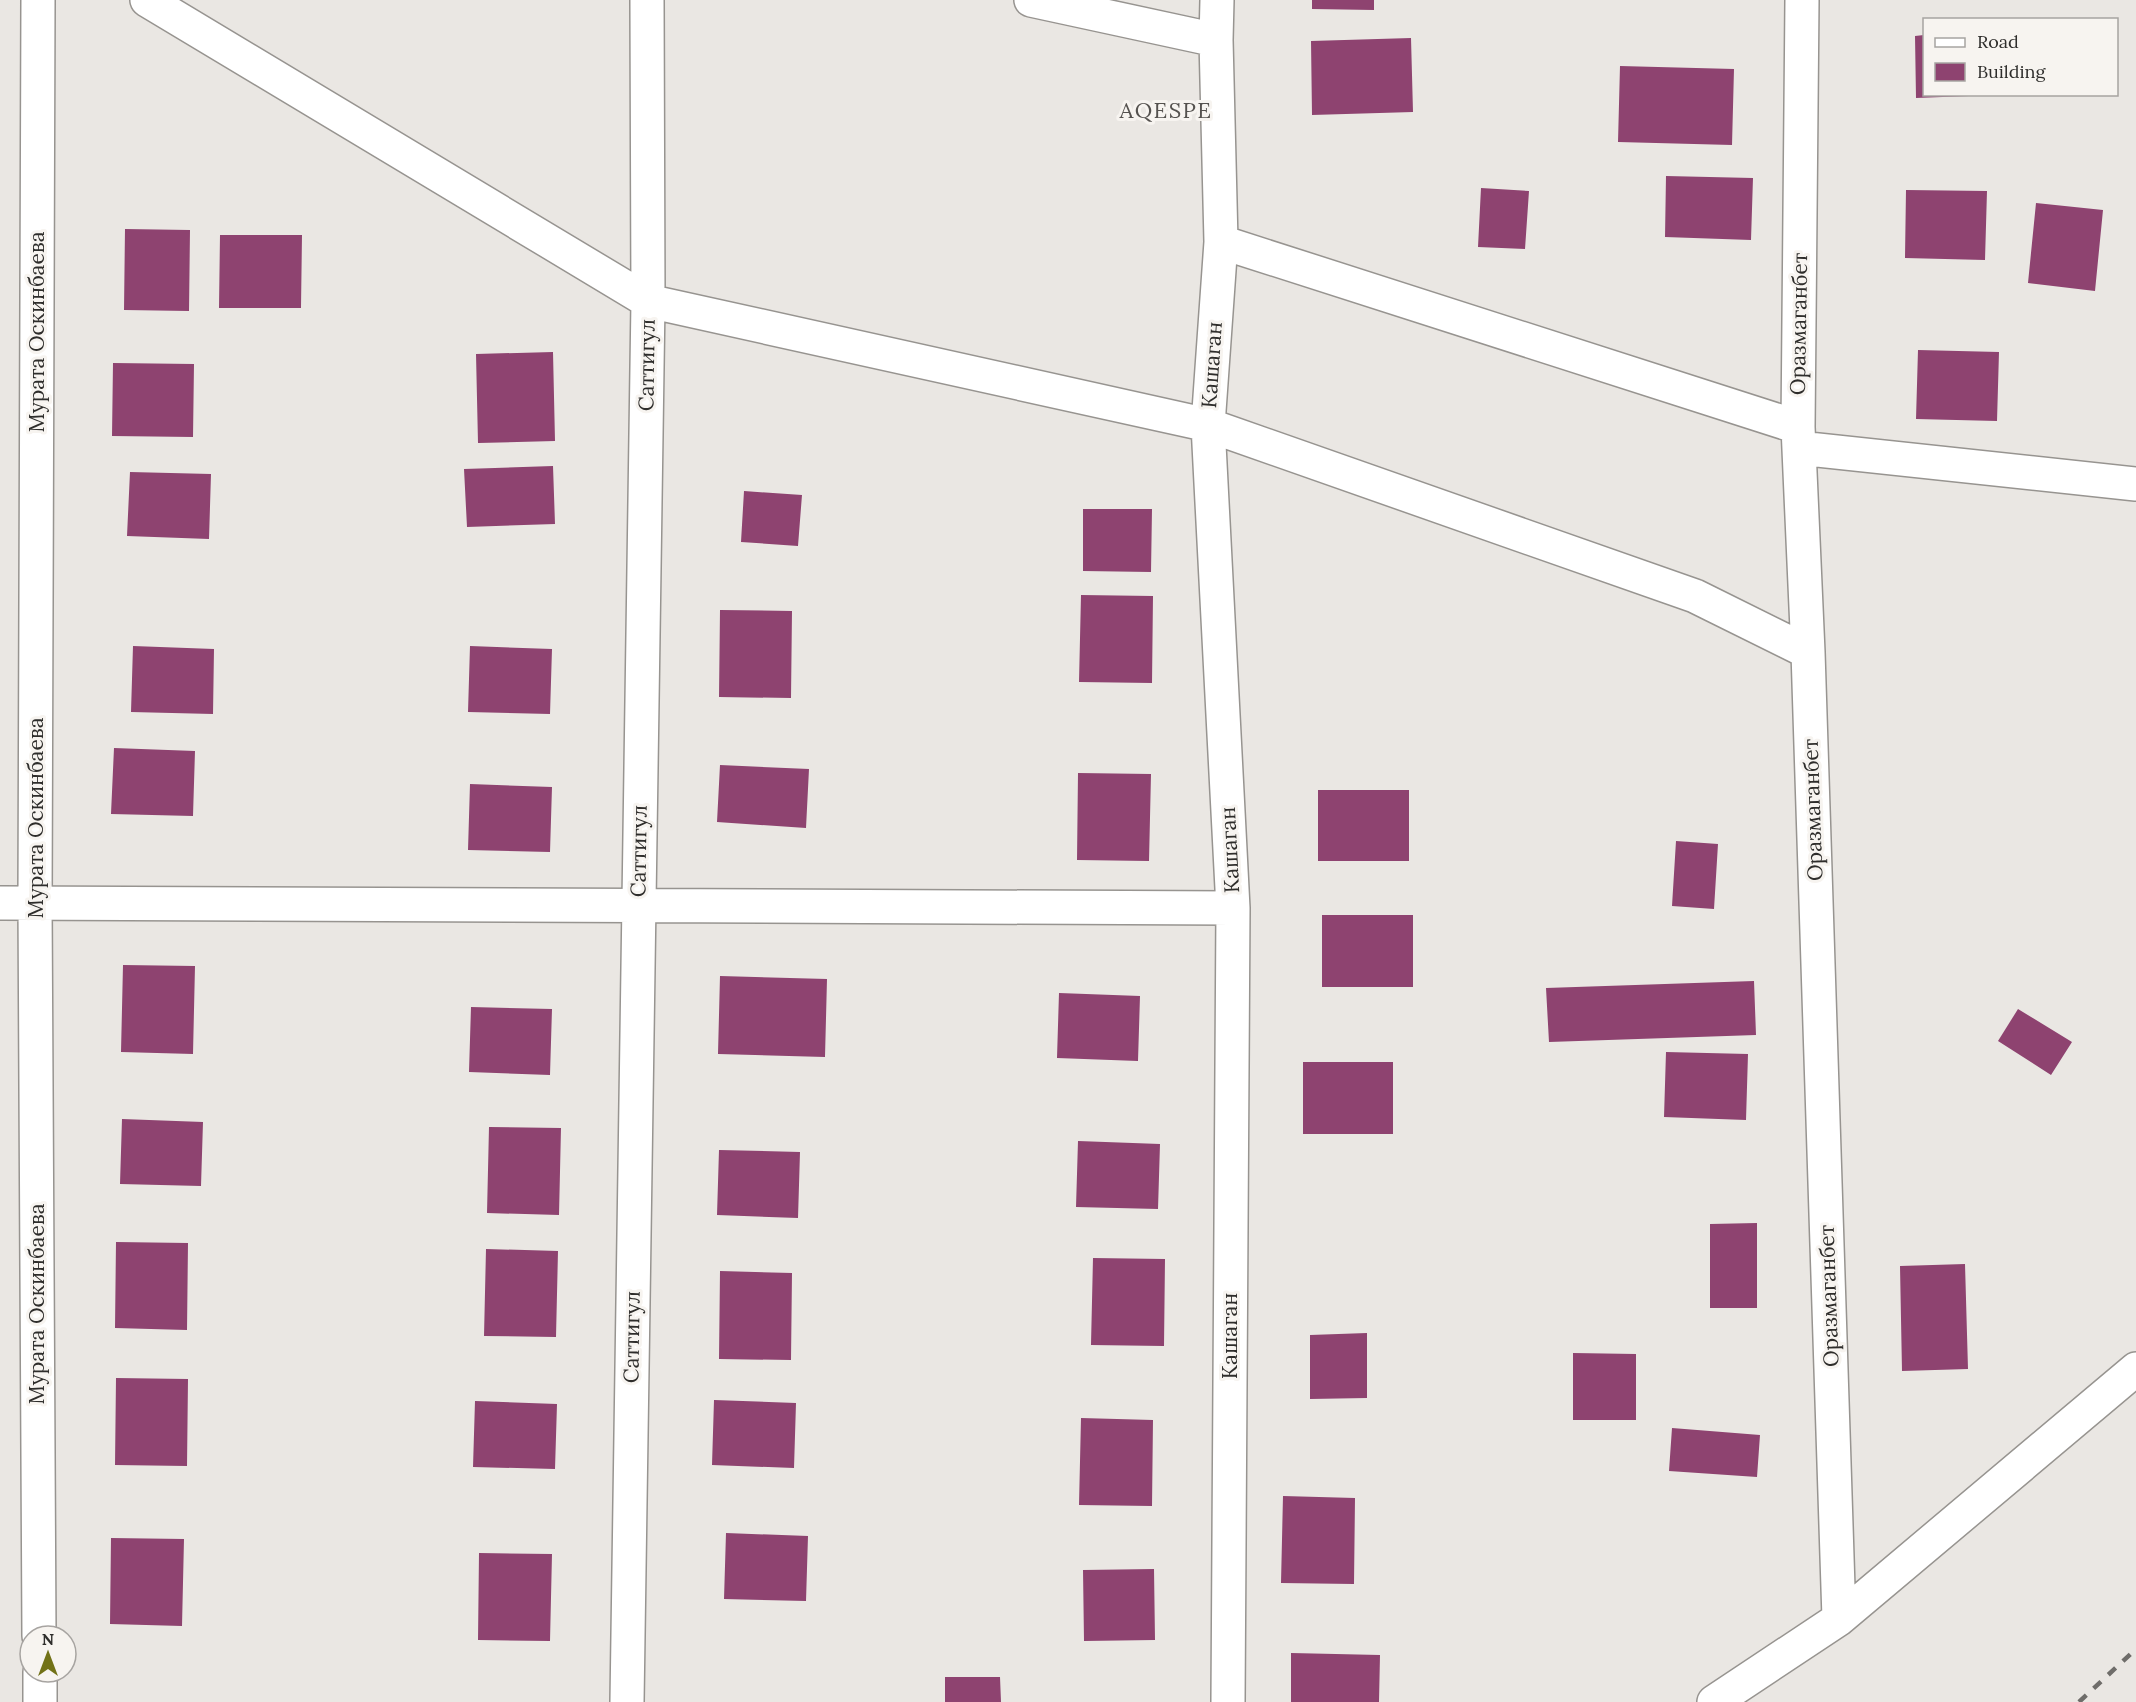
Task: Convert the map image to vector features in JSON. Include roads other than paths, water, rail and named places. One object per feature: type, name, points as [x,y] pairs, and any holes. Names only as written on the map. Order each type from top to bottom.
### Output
[{"type":"street","name":"Мурата Оскинбаева","points":[[38,0],[35,903],[39,1624]]},
{"type":"street","points":[[147,0],[648,301],[1208,425],[1695,596],[1808,652]]},
{"type":"street","name":"Саттигул","points":[[627,1702],[648,301],[647,0]]},
{"type":"street","points":[[1031,0],[1216,40]]},
{"type":"street","name":"Кашаган","points":[[1217,0],[1221,242],[1208,425],[1233,908],[1228,1702]]},
{"type":"street","name":"Оразмаганбет","points":[[1802,0],[1798,437],[1808,652],[1839,1619]]},
{"type":"street","points":[[1221,242],[1798,437],[2136,484]]},
{"type":"street","points":[[0,903],[1233,908]]},
{"type":"street","points":[[1714,1702],[1839,1619],[2136,1369]]},
{"type":"street","points":[[40,1684],[40,1702]]},
{"type":"railway","points":[[2079,1702],[2136,1649]]},
{"type":"district","name":"AQESPE","points":[[1166,110]]}]
